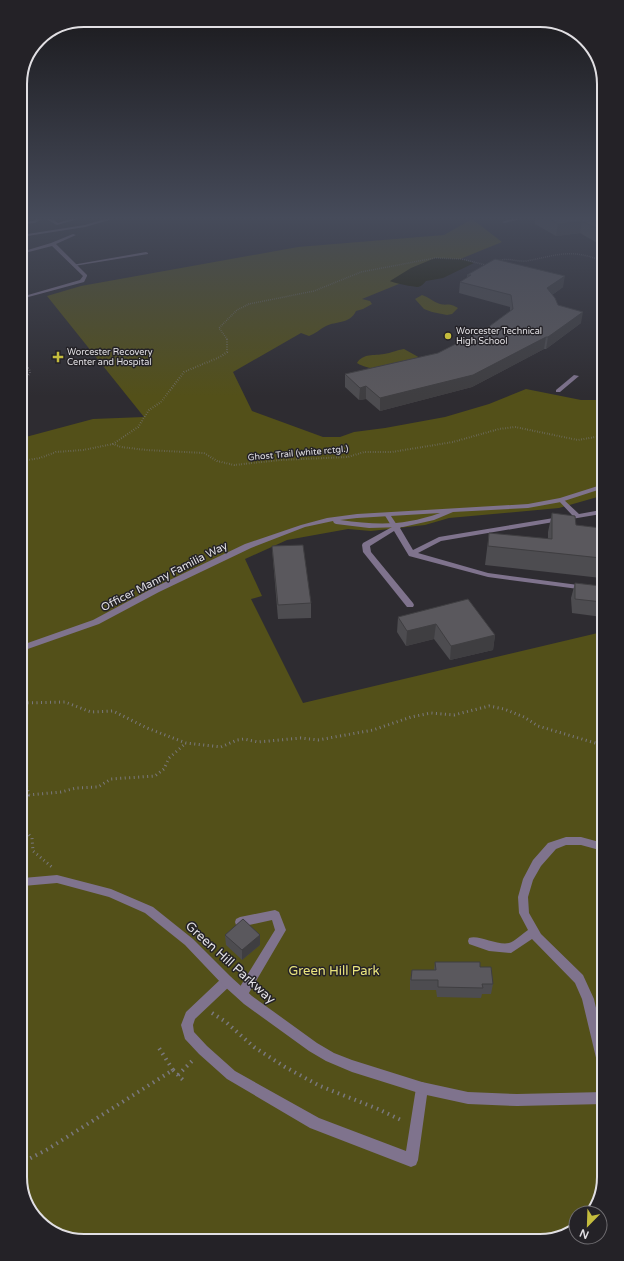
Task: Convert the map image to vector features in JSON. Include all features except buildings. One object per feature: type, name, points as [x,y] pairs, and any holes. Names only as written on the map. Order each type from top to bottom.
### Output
[{"type":"street","points":[[27,296],[82,281],[84,278]]},
{"type":"street","points":[[558,391],[576,376]]},
{"type":"street","name":"Officer Manny Familia Way","points":[[27,646],[96,622],[156,590],[248,546],[281,533],[314,523],[334,519],[388,514],[514,507],[561,500],[597,488]]},
{"type":"street","points":[[561,500],[576,515]]},
{"type":"street","name":"Officer Manny Familia Way","points":[[314,523],[397,526],[417,523],[450,512],[477,509]]},
{"type":"street","points":[[412,554],[439,539],[597,512]]},
{"type":"street","points":[[388,514],[397,526],[412,554],[488,575],[597,589]]},
{"type":"street","points":[[397,526],[366,545],[367,552],[410,605]]},
{"type":"street","points":[[597,845],[582,841],[566,841],[552,846],[538,863],[528,879],[523,897],[524,913],[534,932],[537,937],[579,979],[597,1023]]},
{"type":"street","name":"Green Hill Parkway","points":[[27,882],[57,880],[84,885],[111,892],[149,910],[189,942],[227,981],[242,994],[290,1032],[330,1057],[422,1088],[468,1098],[517,1100],[597,1098]]},
{"type":"street","points":[[240,922],[275,915],[280,930],[242,994]]},
{"type":"street","points":[[473,941],[489,946],[511,948],[534,932]]},
{"type":"street","points":[[227,981],[190,1016],[187,1025],[189,1035],[203,1050],[231,1074],[315,1123],[411,1160],[422,1088]]},
{"type":"path","points":[[113,444],[138,427],[148,410],[162,402],[184,372],[220,357],[227,352],[227,338],[219,328],[237,310],[249,304],[314,291],[347,278]]},
{"type":"path","points":[[27,368],[29,368],[30,372],[27,376]]},
{"type":"path","name":"Ghost Trail (white rctgl.)","points":[[27,460],[40,458],[56,452],[83,450],[113,444],[122,447],[140,449],[204,453],[217,461],[234,465],[307,458],[348,457],[364,452],[392,452],[453,442],[499,429],[515,427],[578,440],[597,437]]},
{"type":"path","points":[[27,703],[65,702],[91,712],[113,711],[148,728],[186,743],[221,747],[237,740],[244,739],[258,742],[302,738],[318,740],[373,730],[424,714],[431,713],[454,715],[489,706],[511,711],[538,726],[597,744]]},
{"type":"path","points":[[27,797],[29,795],[61,792],[76,788],[98,787],[111,779],[155,776],[164,769],[169,758],[186,743]]},
{"type":"path","points":[[27,788],[29,795]]},
{"type":"path","points":[[27,831],[30,833],[34,842],[33,851],[55,870],[57,880]]},
{"type":"path","points":[[210,1012],[221,1017],[247,1042],[309,1081],[342,1096],[390,1114],[401,1120]]},
{"type":"path","points":[[159,1048],[174,1070],[185,1082]]},
{"type":"path","points":[[178,1075],[203,1050]]},
{"type":"path","points":[[27,1159],[48,1149],[120,1102],[174,1070]]},
{"type":"green space","name":"Green Hill Park","points":[[126,278],[414,278],[362,299],[370,301],[372,304],[356,311],[347,320],[330,324],[309,336],[301,333],[233,372],[252,411],[323,437],[340,437],[354,432],[445,417],[489,404],[526,389],[581,400],[597,400],[597,497],[559,508],[449,518],[425,525],[371,531],[348,529],[287,540],[245,559],[262,596],[251,599],[303,703],[597,633],[597,1184],[589,1205],[568,1205],[568,1226],[562,1230],[540,1234],[80,1234],[62,1230],[49,1222],[39,1212],[31,1199],[27,1177],[27,437],[93,419],[144,417],[47,296],[81,286]]},
{"type":"green space","points":[[422,295],[438,303],[455,306],[458,308],[452,314],[447,315],[432,312],[424,309],[415,299]]},
{"type":"green space","points":[[404,349],[422,359],[381,369],[364,367],[357,363],[366,356],[387,354]]},
{"type":"shaded area","points":[[395,278],[443,278],[426,281],[418,287],[390,281]]},
{"type":"place","name":"Worcester Technical High School","points":[[448,336]]},
{"type":"place","name":"Worcester Recovery Center and Hospital","points":[[58,357]]}]
